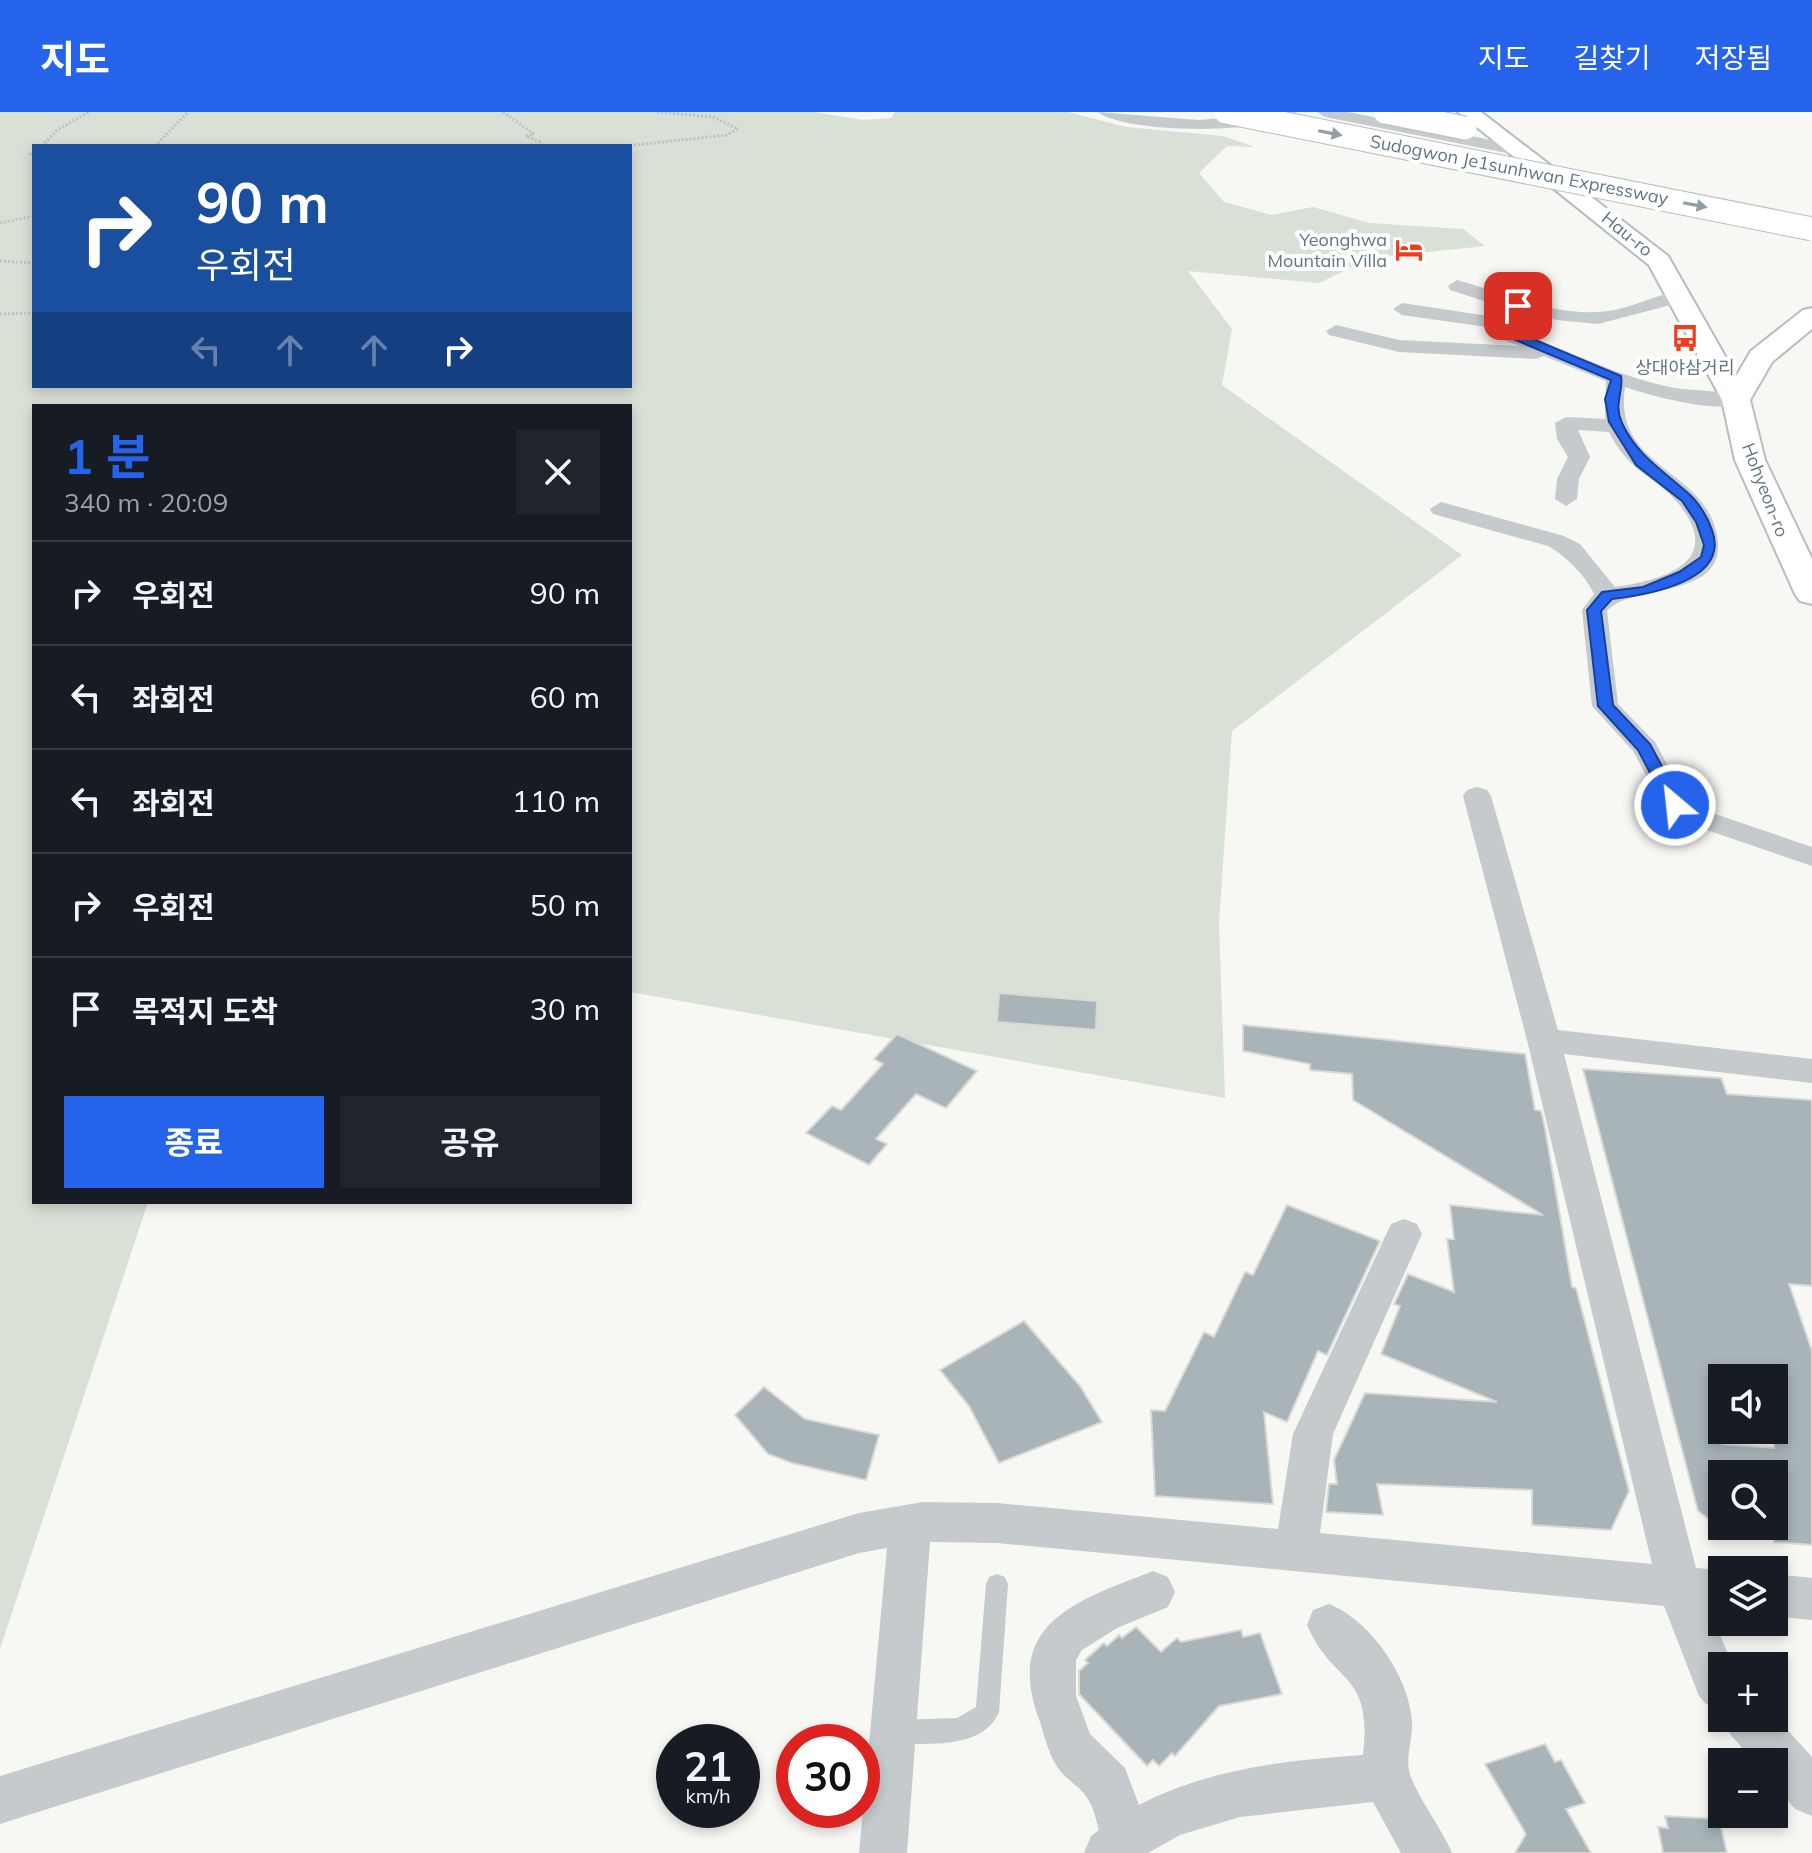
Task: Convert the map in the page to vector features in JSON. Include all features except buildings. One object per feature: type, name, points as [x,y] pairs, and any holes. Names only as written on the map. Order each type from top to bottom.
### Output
[{"type":"main road","name":"Sudogwon Je1sunhwan Expressway","points":[[1226,112],[1812,229]]},
{"type":"main road","name":"Sudogwon Je1sunhwan Expressway","points":[[1385,112],[1553,147]]},
{"type":"main road","name":"Hau-ro","points":[[1468,112],[1659,261],[1736,400]]},
{"type":"main road","points":[[1736,400],[1761,357],[1812,316]]},
{"type":"main road","name":"Hohyeon-ro","points":[[1736,400],[1750,460],[1812,594]]},
{"type":"street","points":[[1106,112],[1168,126],[1242,125],[1289,112]]},
{"type":"street","points":[[1325,112],[1517,150]]},
{"type":"street","points":[[1457,286],[1508,303],[1613,316],[1654,300],[1679,297]]},
{"type":"street","points":[[1493,322],[1508,303]]},
{"type":"street","points":[[1402,309],[1493,322],[1511,336],[1617,379],[1695,400],[1736,400]]},
{"type":"street","points":[[1336,331],[1399,346],[1556,353]]},
{"type":"street","points":[[1617,379],[1611,399],[1618,426],[1640,462],[1687,499],[1703,522],[1711,545],[1707,558],[1684,575],[1646,591],[1607,595],[1594,610],[1605,706],[1645,748],[1675,805],[1705,820],[1812,857]]},
{"type":"street","points":[[1566,499],[1568,479],[1579,457],[1568,439],[1566,423],[1618,426]]},
{"type":"street","points":[[1441,509],[1556,541],[1572,549],[1578,562],[1602,580],[1607,595]]},
{"type":"street","points":[[1477,796],[1701,1589],[1711,1652]]},
{"type":"street","points":[[1544,1040],[1812,1071]]},
{"type":"street","points":[[1296,1551],[1313,1434],[1404,1234]]},
{"type":"street","points":[[0,1800],[859,1533],[910,1523],[997,1523],[1701,1589]]},
{"type":"street","points":[[883,1853],[910,1523]]},
{"type":"street","points":[[1153,1592],[1101,1613],[1066,1635],[1053,1655],[1053,1696],[1073,1750],[1108,1785],[1117,1845],[1166,1815],[1291,1783],[1386,1777]]},
{"type":"street","points":[[1788,1596],[1812,1599]]},
{"type":"street","points":[[1329,1625],[1377,1679],[1389,1720],[1384,1753],[1386,1777],[1428,1853]]},
{"type":"street","points":[[1758,1732],[1812,1792]]},
{"type":"lane","points":[[893,1732],[963,1730],[978,1724],[987,1712],[997,1584]]},
{"type":"path","points":[[44,144],[57,130],[89,112]]},
{"type":"path","points":[[157,144],[188,112]]},
{"type":"path","points":[[503,112],[527,127],[534,134],[526,136],[540,142],[538,144]]},
{"type":"path","points":[[632,145],[727,135],[738,129],[732,119],[717,114],[657,112]]},
{"type":"path","points":[[0,223],[32,216]]},
{"type":"path","points":[[0,261],[32,263]]},
{"type":"path","points":[[0,314],[32,313]]},
{"type":"shaded area","points":[[0,112],[814,112],[863,120],[891,118],[895,112],[1068,112],[1126,127],[1223,136],[1255,147],[1227,146],[1199,173],[1224,202],[1272,215],[1313,207],[1369,223],[1463,229],[1485,246],[1371,258],[1319,283],[1188,271],[1232,329],[1222,385],[1462,555],[1232,731],[1219,923],[1225,1098],[632,992],[632,404],[32,404],[32,1204],[147,1204],[0,1649]]},
{"type":"place","name":"Yeonghwa Mountain Villa","points":[[1409,250]]},
{"type":"place","name":"상대야삼거리","points":[[1685,338]]},
{"type":"route","points":[[1518,306],[1508,303],[1493,322],[1498,329],[1617,379],[1611,399],[1615,422],[1640,462],[1687,499],[1703,522],[1711,545],[1707,558],[1684,575],[1646,591],[1607,595],[1594,610],[1605,706],[1645,748],[1675,805]]}]
